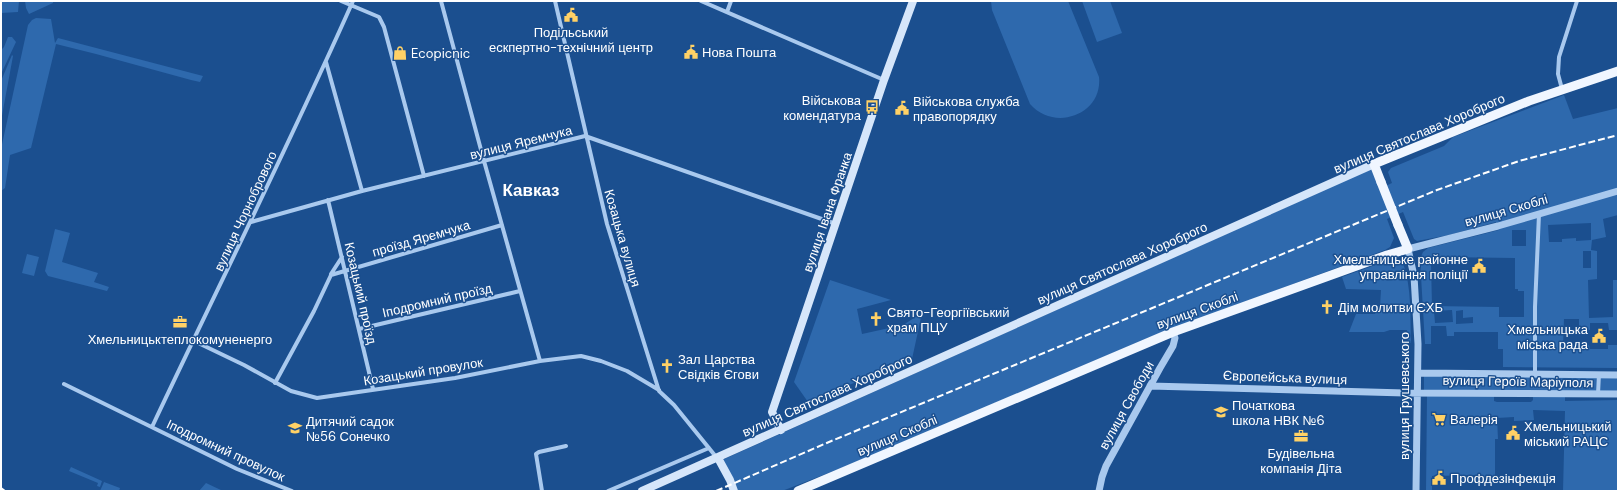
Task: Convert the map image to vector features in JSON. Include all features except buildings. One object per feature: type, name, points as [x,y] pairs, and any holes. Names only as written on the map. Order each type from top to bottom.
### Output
[{"type":"main road","name":"вулиця Івана Франка","points":[[781,430],[772,412],[884,80],[913,1]]},
{"type":"main road","name":"вулиця Святослава Хороброго","points":[[642,491],[1374,164],[1529,101],[1618,71]]},
{"type":"main road","name":"вулиця Грушевського","points":[[1374,164],[1408,249]]},
{"type":"main road","name":"вулиця Скоблі","points":[[800,491],[1173,332],[1380,257],[1408,249]]},
{"type":"main road","points":[[718,458],[734,491]]},
{"type":"street","points":[[341,1],[352,3],[379,17],[384,27],[424,176]]},
{"type":"street","points":[[441,1],[540,361]]},
{"type":"street","name":"Козацька вулиця","points":[[555,1],[585,136],[607,224],[659,391],[674,405],[718,458]]},
{"type":"street","points":[[701,1],[884,80]]},
{"type":"street","points":[[727,12],[731,1]]},
{"type":"street","points":[[1562,89],[1558,74],[1559,57],[1577,1]]},
{"type":"street","name":"вулиця Чорнобрового","points":[[152,427],[251,222],[352,3]]},
{"type":"street","points":[[326,62],[362,192]]},
{"type":"street","name":"вулиця Яремчука","points":[[251,222],[328,200],[585,136],[836,224]]},
{"type":"street","name":"вулиця Скоблі","points":[[1408,249],[1618,191]]},
{"type":"street","name":"Козацький проїзд","points":[[328,200],[373,389]]},
{"type":"street","points":[[1535,374],[1535,307],[1539,214]]},
{"type":"street","name":"проїзд Яремчука","points":[[331,275],[502,225]]},
{"type":"street","name":"вулиця Грушевського","points":[[1408,249],[1414,276],[1418,336],[1419,373],[1416,491]]},
{"type":"street","points":[[275,382],[342,257]]},
{"type":"street","name":"Іподромний проїзд","points":[[359,329],[520,291]]},
{"type":"street","name":"вулиця Свободи","points":[[1101,490],[1106,466],[1174,346],[1175,338],[1173,332]]},
{"type":"street","name":"Козацький провулок","points":[[194,341],[244,365],[291,391],[317,398],[455,378],[540,361],[581,356],[601,360],[627,371],[659,391]]},
{"type":"street","name":"вулиця Героїв Маріуполя","points":[[1419,373],[1618,375]]},
{"type":"street","points":[[1598,394],[1599,374]]},
{"type":"street","name":"Іподромний провулок","points":[[64,384],[237,469],[292,491]]},
{"type":"street","name":"Європейська вулиця","points":[[1150,386],[1418,392]]},
{"type":"street","name":"вулиця Героїв Маріуполя","points":[[1418,392],[1618,394]]},
{"type":"street","points":[[542,491],[536,454],[566,446]]},
{"type":"street","points":[[608,491],[709,448]]},
{"type":"shaded area","points":[[1,1],[19,1],[18,12],[1,13]]},
{"type":"shaded area","points":[[25,1],[53,1],[53,3],[29,14]]},
{"type":"shaded area","points":[[991,1],[1068,1],[1099,77],[1098,90],[1093,101],[1085,110],[1075,115],[1063,118],[1051,117],[1040,112],[1030,104],[992,10]]},
{"type":"shaded area","points":[[1082,1],[1110,1],[1122,33],[1097,42]]},
{"type":"shaded area","points":[[36,18],[51,19],[55,43],[58,38],[203,76],[200,82],[56,44],[31,148],[10,155],[5,188],[1,191],[1,149],[28,25]]},
{"type":"shaded area","points":[[8,37],[12,37],[16,42],[1,74],[1,50],[4,47]]},
{"type":"shaded area","points":[[12,55],[13,56],[1,121],[1,81]]},
{"type":"shaded area","points":[[1564,95],[1573,119],[1618,108],[1618,215],[1603,219],[1606,237],[1592,240],[1591,250],[1597,251],[1597,279],[1588,280],[1589,318],[1613,317],[1613,280],[1618,280],[1618,330],[1609,330],[1608,323],[1590,323],[1590,330],[1579,329],[1579,319],[1564,319],[1563,346],[1589,345],[1590,349],[1608,349],[1608,345],[1618,345],[1618,368],[1503,367],[1503,349],[1498,349],[1498,332],[1454,332],[1454,336],[1447,336],[1446,326],[1431,326],[1431,344],[1425,344],[1420,259],[1423,252],[1428,248],[1499,230],[1496,222],[1449,235],[1417,241],[1414,239],[1403,212],[1387,219],[1394,238],[1390,247],[1385,250],[1150,337],[849,465],[782,491],[734,491],[722,460],[1373,168],[1381,188],[1392,183],[1388,172],[1391,168],[1444,146],[1453,137]],"holes":[[[1591,223],[1591,240],[1576,241],[1576,238],[1562,239],[1562,242],[1549,242],[1548,225]],[[1512,230],[1526,230],[1526,246],[1512,246]],[[1583,251],[1591,251],[1591,268],[1583,268]],[[1441,257],[1515,258],[1515,289],[1518,289],[1518,291],[1524,291],[1524,317],[1499,317],[1499,307],[1432,306],[1431,263],[1440,263]],[[1452,310],[1453,322],[1435,323],[1434,311]],[[1463,310],[1463,318],[1473,317],[1473,323],[1456,324],[1456,311]]]},
{"type":"shaded area","points":[[55,229],[70,233],[62,262],[98,273],[94,282],[109,287],[107,291],[48,276],[45,271]]},
{"type":"shaded area","points":[[27,254],[39,257],[34,276],[22,273]]},
{"type":"shaded area","points":[[1389,260],[1397,260],[1403,263],[1406,273],[1410,303],[1411,343],[1408,343],[1407,330],[1390,330],[1384,332],[1349,332],[1356,314],[1375,314],[1376,307],[1380,307],[1381,290],[1346,289],[1342,277]]},
{"type":"shaded area","points":[[830,280],[891,300],[857,309],[862,334],[903,325],[922,313],[912,359],[808,402],[794,382]]},
{"type":"shaded area","points":[[1424,375],[1618,377],[1618,392],[1424,390]]},
{"type":"shaded area","points":[[1427,396],[1494,396],[1494,401],[1497,402],[1531,402],[1533,400],[1533,396],[1565,396],[1565,401],[1618,400],[1618,491],[1563,491],[1565,411],[1533,410],[1534,420],[1514,421],[1514,417],[1497,418],[1498,439],[1495,439],[1495,482],[1483,483],[1482,475],[1432,476],[1432,491],[1426,491]]},
{"type":"shaded area","points":[[71,467],[102,481],[100,487],[97,486],[98,483],[69,471]]},
{"type":"shaded area","points":[[104,482],[120,488],[119,491],[100,491]]},
{"type":"shaded area","points":[[206,483],[223,491],[199,491]]},
{"type":"railway","points":[[716,491],[829,442],[1437,190],[1519,161],[1618,135]]},
{"type":"railway","points":[[1,488],[5,491]]},
{"type":"place","name":"Подільський ескпертно-технічний центр","points":[[571,15]]},
{"type":"place","name":"Нова Пошта","points":[[691,52]]},
{"type":"place","name":"Ecopicnic","points":[[400,53]]},
{"type":"place","name":"Військова комендатура","points":[[872,107]]},
{"type":"place","name":"Військова служба правопорядку","points":[[902,108]]},
{"type":"place","name":"Хмельницьке районне управління поліції","points":[[1479,266]]},
{"type":"place","name":"Дім молитви ЄХБ","points":[[1327,307]]},
{"type":"place","name":"Свято-Георгіївський храм ПЦУ","points":[[876,319]]},
{"type":"place","name":"Хмельницьктеплокомуненерго","points":[[180,322]]},
{"type":"place","name":"Хмельницька міська рада","points":[[1599,336]]},
{"type":"place","name":"Зал Царства Свідків Єгови","points":[[667,366]]},
{"type":"place","name":"Початкова школа НВК №6","points":[[1221,412]]},
{"type":"place","name":"Валерія","points":[[1439,419]]},
{"type":"place","name":"Дитячий садок №56 Сонечко","points":[[295,428]]},
{"type":"place","name":"Хмельницький міський РАЦС","points":[[1513,433]]},
{"type":"place","name":"Будівельна компанія Діта","points":[[1301,436]]},
{"type":"place","name":"Профдезінфекція","points":[[1439,478]]},
{"type":"district","name":"Кавказ","points":[[531,190]]}]
